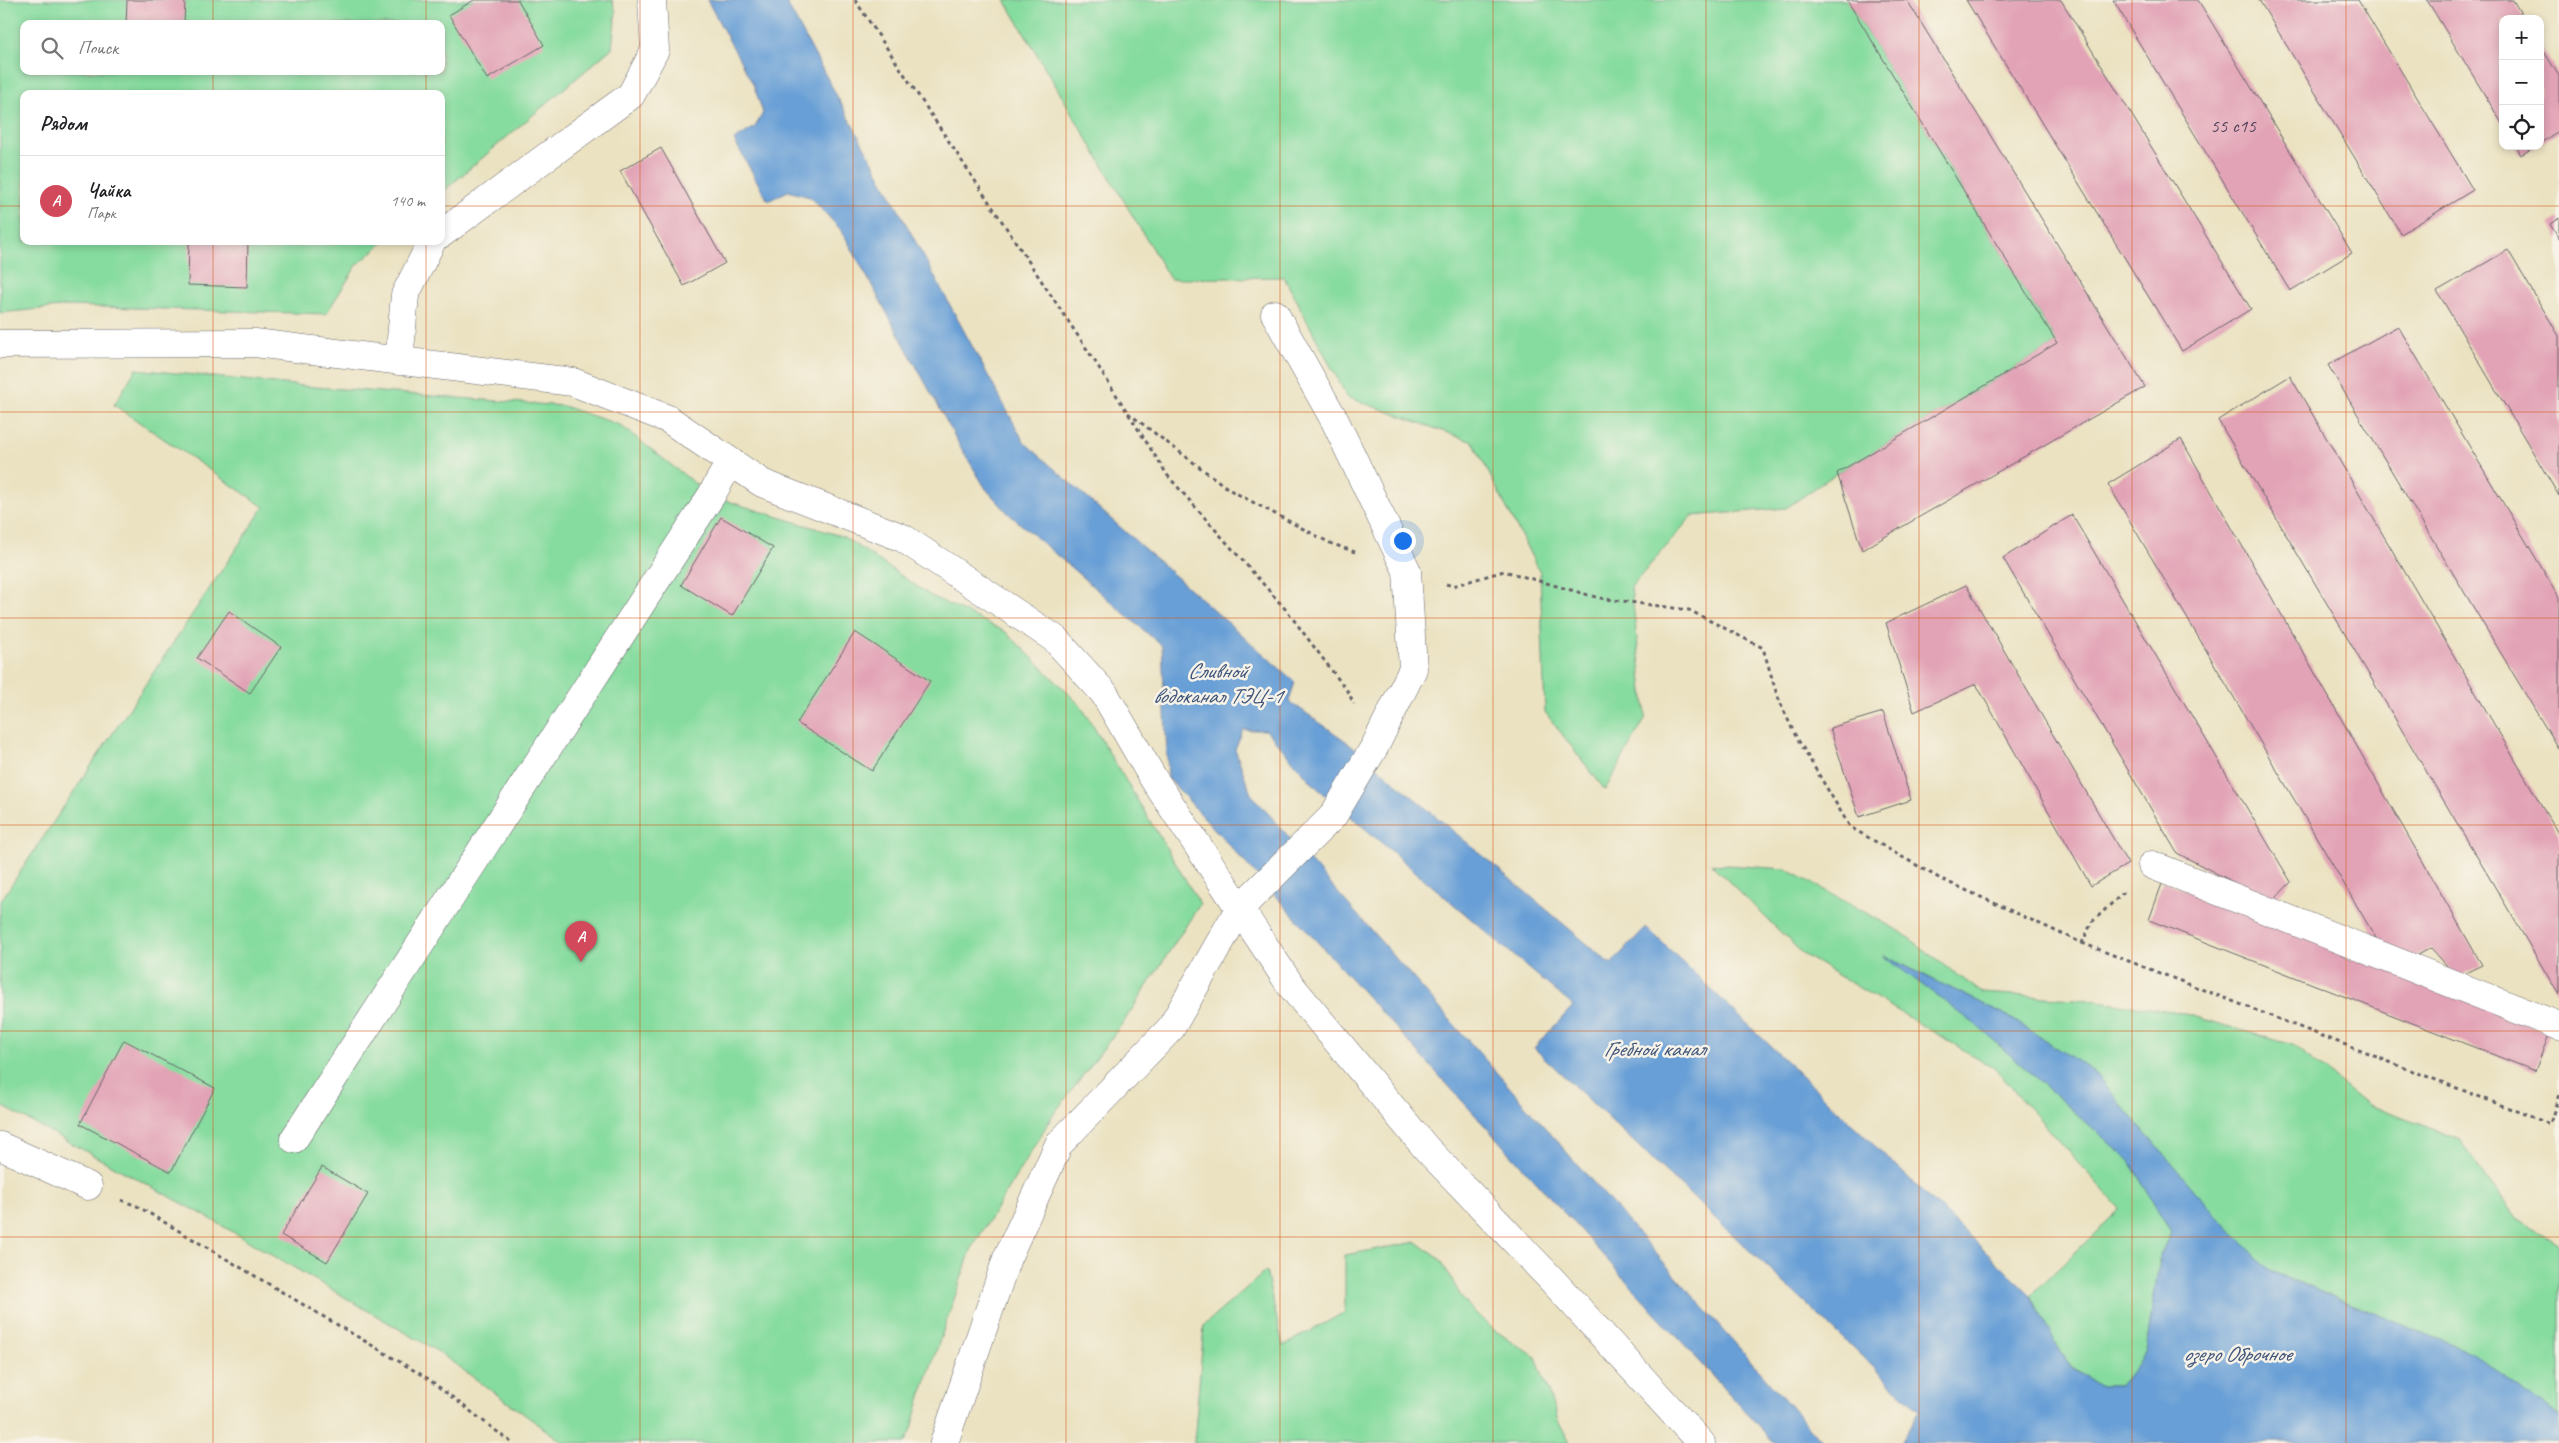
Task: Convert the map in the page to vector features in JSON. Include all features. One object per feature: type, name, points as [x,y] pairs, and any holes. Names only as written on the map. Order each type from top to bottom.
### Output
[{"type":"street","points":[[445,231],[631,95],[656,50],[652,0]]},
{"type":"street","points":[[399,361],[405,295],[430,245]]},
{"type":"street","points":[[944,1443],[1007,1258],[1059,1144],[1171,1028],[1238,909],[1334,816],[1375,746],[1413,668],[1407,571],[1335,421],[1275,314]]},
{"type":"street","points":[[0,344],[255,343],[573,382],[668,419],[762,483],[904,538],[1055,639],[1104,693],[1152,778],[1238,909],[1292,986],[1426,1148],[1552,1280],[1701,1443]]},
{"type":"street","points":[[294,1139],[711,496],[730,462]]},
{"type":"street","points":[[2152,865],[2559,1026]]},
{"type":"street","points":[[0,1146],[88,1186]]},
{"type":"path","points":[[855,0],[1168,476],[1287,610],[1348,692],[1375,746]]},
{"type":"path","points":[[1128,413],[1230,490],[1330,543],[1453,586],[1504,571],[1599,598],[1689,610],[1763,648],[1777,695],[1794,733],[1850,827],[1938,878],[2082,943],[2550,1124],[2559,1094]]},
{"type":"path","points":[[2082,943],[2092,922],[2152,865]]},
{"type":"path","points":[[88,1186],[137,1206],[410,1368],[510,1442]]},
{"type":"green space","points":[[0,0],[612,0],[616,12],[612,48],[445,190],[445,90],[20,90],[20,245],[380,245],[357,265],[326,314],[70,306],[0,313]]},
{"type":"green space","points":[[1005,0],[1847,0],[2057,343],[1837,473],[1786,508],[1692,516],[1631,587],[1646,717],[1605,790],[1545,712],[1540,573],[1473,442],[1347,397],[1284,277],[1170,279]]},
{"type":"green space","points":[[136,369],[303,386],[563,406],[620,425],[711,496],[844,537],[931,596],[1006,632],[1081,706],[1200,904],[1125,1020],[1053,1115],[971,1250],[923,1389],[911,1432],[905,1443],[564,1443],[437,1351],[202,1214],[0,1105],[0,902],[264,507],[114,405]]},
{"type":"green space","points":[[1711,864],[1786,869],[1901,932],[1982,993],[2091,1000],[2178,1012],[2293,1045],[2368,1105],[2459,1139],[2516,1218],[2559,1245],[2559,1416],[2470,1352],[2270,1271],[2212,1211],[2093,1071],[2004,1014],[1885,956],[1975,1024],[2130,1161],[2171,1233],[2160,1255],[2146,1352],[2120,1387],[2101,1387],[2071,1366],[2052,1337],[2031,1295],[2120,1209],[1994,1068],[1804,955]]},
{"type":"green space","points":[[1417,1242],[1441,1260],[1463,1300],[1491,1328],[1536,1357],[1558,1420],[1570,1443],[1194,1443],[1204,1325],[1266,1271],[1283,1346],[1345,1312],[1345,1255]]},
{"type":"water","points":[[707,0],[785,0],[1024,442],[1295,682],[1289,701],[1350,744],[1611,964],[1646,927],[2031,1295],[2052,1337],[2071,1367],[2101,1387],[2120,1387],[2146,1352],[2160,1255],[2171,1233],[2130,1161],[1975,1024],[1882,955],[2004,1014],[2093,1071],[2212,1211],[2270,1271],[2470,1352],[2559,1416],[2559,1443],[1901,1443],[1920,1411],[1534,1048],[1573,1006],[1315,786],[1266,730],[1243,730],[1235,749],[1251,794],[1823,1443],[1774,1443],[1168,778],[1162,646],[1009,514],[986,489],[960,446],[842,231],[810,197],[788,191],[768,201],[734,140],[755,127],[763,113],[754,86]]},
{"type":"building","points":[[127,0],[185,0],[184,20],[126,20]]},
{"type":"building","points":[[474,0],[518,0],[544,45],[487,79],[449,15]]},
{"type":"building","points":[[1847,0],[1907,0],[2145,387],[1862,550],[1837,473],[2057,343]]},
{"type":"building","points":[[1966,0],[2061,0],[2251,309],[2182,351]]},
{"type":"building","points":[[2113,0],[2198,0],[2352,253],[2290,291]]},
{"type":"building","points":[[2259,0],[2358,0],[2473,190],[2401,234]]},
{"type":"building","points":[[2427,0],[2513,0],[2522,15],[2499,15],[2499,118]]},
{"type":"building","points":[[2544,52],[2559,76],[2559,132],[2544,141]]},
{"type":"building","points":[[661,148],[725,263],[684,286],[620,171]]},
{"type":"building","points":[[2518,150],[2529,150],[2521,155]]},
{"type":"building","points":[[2559,218],[2559,239],[2550,224]]},
{"type":"building","points":[[189,245],[248,245],[247,287],[188,285]]},
{"type":"building","points":[[2508,250],[2559,336],[2559,496],[2437,291]]},
{"type":"building","points":[[2398,326],[2559,597],[2559,750],[2328,365]]},
{"type":"building","points":[[2290,376],[2559,835],[2559,995],[2218,420]]},
{"type":"building","points":[[2181,439],[2482,965],[2457,977],[2431,948],[2411,959],[2380,945],[2108,484]]},
{"type":"building","points":[[2072,515],[2291,882],[2272,902],[2177,853],[2003,558]]},
{"type":"building","points":[[721,517],[773,548],[732,616],[681,585]]},
{"type":"building","points":[[1966,585],[2128,864],[2091,886],[1976,684],[1914,712],[1886,623]]},
{"type":"building","points":[[229,611],[281,647],[250,693],[197,658]]},
{"type":"building","points":[[855,632],[930,681],[872,771],[797,723]]},
{"type":"building","points":[[1883,712],[1911,800],[1859,817],[1830,728]]},
{"type":"building","points":[[2163,881],[2550,1032],[2535,1071],[2149,920]]},
{"type":"building","points":[[124,1040],[215,1088],[171,1172],[80,1124]]},
{"type":"building","points":[[322,1167],[368,1194],[327,1262],[281,1235]]},
{"type":"place","name":"Чайка","points":[[581,962]]},
{"type":"water label","name":"Сливной водоканал ТЭЦ-1","points":[[1217,684]]},
{"type":"water label","name":"Гребной канал","points":[[1654,1049]]},
{"type":"water label","name":"озеро Оброчное","points":[[2237,1354]]}]
